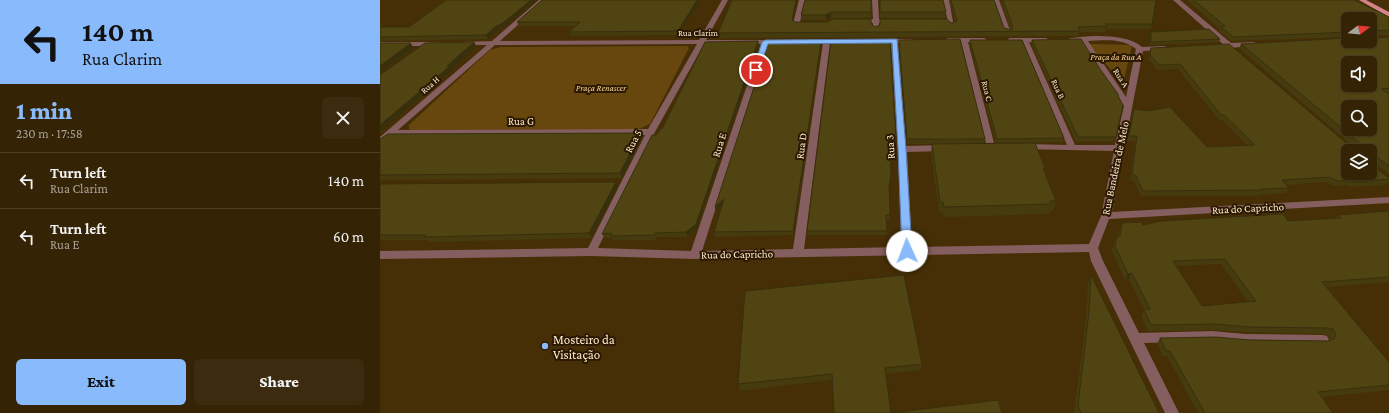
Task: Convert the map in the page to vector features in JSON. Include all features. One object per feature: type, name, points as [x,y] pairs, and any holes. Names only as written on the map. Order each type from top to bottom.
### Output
[{"type":"main road","points":[[1362,0],[1389,14]]},
{"type":"street","name":"Rua H","points":[[380,142],[543,0]]},
{"type":"street","points":[[700,42],[724,0]]},
{"type":"street","points":[[802,0],[796,24],[815,24]]},
{"type":"street","points":[[875,0],[876,29]]},
{"type":"street","points":[[943,21],[951,24],[946,0]]},
{"type":"street","points":[[996,0],[1008,33]]},
{"type":"street","points":[[1176,0],[1237,52]]},
{"type":"street","points":[[853,21],[898,21]]},
{"type":"street","points":[[941,40],[994,40]]},
{"type":"street","name":"Rua C","points":[[964,40],[990,147]]},
{"type":"street","points":[[1002,40],[1125,40],[1138,45],[1140,50],[1172,48]]},
{"type":"street","name":"Rua B","points":[[1025,40],[1072,147]]},
{"type":"street","name":"Rua A","points":[[1084,40],[1128,106]]},
{"type":"street","points":[[804,41],[849,41]]},
{"type":"street","name":"Rua D","points":[[798,253],[827,41]]},
{"type":"street","points":[[872,41],[918,41]]},
{"type":"street","name":"Rua 3","points":[[894,41],[902,149],[907,251]]},
{"type":"street","name":"Rua 5","points":[[591,252],[651,132],[700,42]]},
{"type":"street","name":"Rua E","points":[[695,255],[765,42]]},
{"type":"street","name":"Rua Clarim","points":[[380,44],[788,42]]},
{"type":"street","points":[[414,52],[425,44]]},
{"type":"street","points":[[1208,46],[1261,44]]},
{"type":"street","name":"Rua Bandeira de Melo","points":[[1093,248],[1106,216],[1140,50]]},
{"type":"street","name":"Rua G","points":[[391,133],[651,132]]},
{"type":"street","points":[[1013,147],[1119,148]]},
{"type":"street","points":[[902,149],[951,148]]},
{"type":"street","points":[[613,182],[626,182]]},
{"type":"street","name":"Rua do Capricho","points":[[1106,216],[1389,200]]},
{"type":"street","points":[[1093,248],[1097,261],[1172,413]]},
{"type":"street","name":"Rua do Capricho","points":[[380,255],[591,252],[695,255],[1093,248]]},
{"type":"street","points":[[1135,338],[1212,336],[1245,339],[1323,340]]},
{"type":"green space","name":"Praça da Rua A","points":[[1089,44],[1132,45],[1123,84]]},
{"type":"green space","name":"Praça Renascer","points":[[687,46],[689,48],[650,124],[639,129],[409,129],[409,125],[490,50],[501,47]]},
{"type":"building","points":[[446,0],[531,0],[486,35],[380,37],[380,27],[409,27]]},
{"type":"building","points":[[542,0],[697,0],[678,31],[569,32],[580,22],[517,22]]},
{"type":"building","points":[[732,0],[796,0],[792,20],[795,22],[828,22],[833,19],[871,19],[871,24],[875,27],[880,25],[880,19],[947,19],[951,23],[957,21],[951,0],[994,0],[1004,28],[1012,30],[1013,27],[1003,0],[1156,0],[1152,24],[1105,24],[1107,26],[1078,27],[1080,31],[718,33]]},
{"type":"building","points":[[805,0],[871,0],[871,12],[831,12],[825,15],[801,15]]},
{"type":"building","points":[[880,0],[943,0],[946,12],[880,12]]},
{"type":"building","points":[[1194,0],[1354,0],[1389,17],[1389,30],[1377,31],[1377,12],[1341,12],[1341,32],[1234,37],[1221,27],[1225,26]]},
{"type":"building","points":[[1209,29],[1220,39],[1151,42],[1151,32]]},
{"type":"building","points":[[1389,37],[1389,88],[1381,89],[1389,94],[1389,166],[1377,157],[1377,144],[1361,144],[1351,136],[1377,136],[1377,100],[1341,100],[1341,127],[1241,44],[1341,38],[1341,48],[1377,48],[1377,38]]},
{"type":"building","points":[[960,39],[985,139],[907,139],[899,40]]},
{"type":"building","points":[[1081,39],[1118,94],[1123,105],[1116,137],[1078,137],[1032,40]]},
{"type":"building","points":[[970,40],[1022,40],[1064,138],[997,139]]},
{"type":"building","points":[[758,41],[696,224],[686,232],[655,233],[655,235],[611,236],[612,233],[602,234],[652,135],[656,135],[663,127],[705,42]]},
{"type":"building","points":[[769,41],[821,41],[793,231],[714,232],[724,199],[715,207]]},
{"type":"building","points":[[831,41],[890,41],[896,139],[892,139],[892,150],[890,150],[890,215],[886,215],[887,231],[807,231]]},
{"type":"building","points":[[474,42],[447,66],[450,66],[380,125],[380,75],[425,43]]},
{"type":"building","points":[[380,43],[411,43],[380,66]]},
{"type":"building","points":[[1229,44],[1347,144],[1341,144],[1341,180],[1352,180],[1338,181],[1329,177],[1282,180],[1289,188],[1261,189],[1262,190],[1143,191],[1136,176],[1132,174],[1137,136],[1129,136],[1134,109],[1147,111],[1170,107],[1207,147],[1255,145],[1224,115],[1221,115],[1180,64],[1159,65],[1150,55],[1151,48]]},
{"type":"building","points":[[640,133],[620,173],[380,175],[380,139],[388,134]]},
{"type":"building","points":[[1035,143],[1056,201],[1050,201],[1051,204],[944,207],[943,202],[940,202],[932,144]]},
{"type":"building","points":[[1377,169],[1389,178],[1389,179],[1354,182],[1352,180],[1377,180]]},
{"type":"building","points":[[616,182],[589,233],[424,237],[426,235],[380,235],[380,184]]},
{"type":"building","points":[[1389,211],[1389,277],[1322,282],[1389,362],[1389,385],[1318,392],[1333,413],[1205,413],[1170,351],[1166,351],[1160,338],[1216,337],[1249,340],[1328,341],[1334,339],[1336,334],[1333,329],[1328,328],[1249,327],[1216,324],[1151,325],[1144,310],[1150,309],[1132,273],[1128,274],[1115,246],[1117,236],[1120,236],[1122,223],[1142,222],[1143,225],[1162,221],[1283,214],[1288,221],[1341,218],[1338,215]],"holes":[[[1225,259],[1256,301],[1202,306],[1173,261]]]},
{"type":"building","points":[[904,275],[922,364],[885,368],[891,413],[834,413],[832,374],[738,384],[745,291]]},
{"type":"building","points":[[1091,275],[1159,413],[1081,413],[1078,405],[1089,312]]},
{"type":"building","points":[[998,400],[1002,413],[891,413]]},
{"type":"place","name":"Mosteiro da Visitação","points":[[545,346]]},
{"type":"route","points":[[756,70],[765,42],[894,41],[902,149],[907,251]]}]
